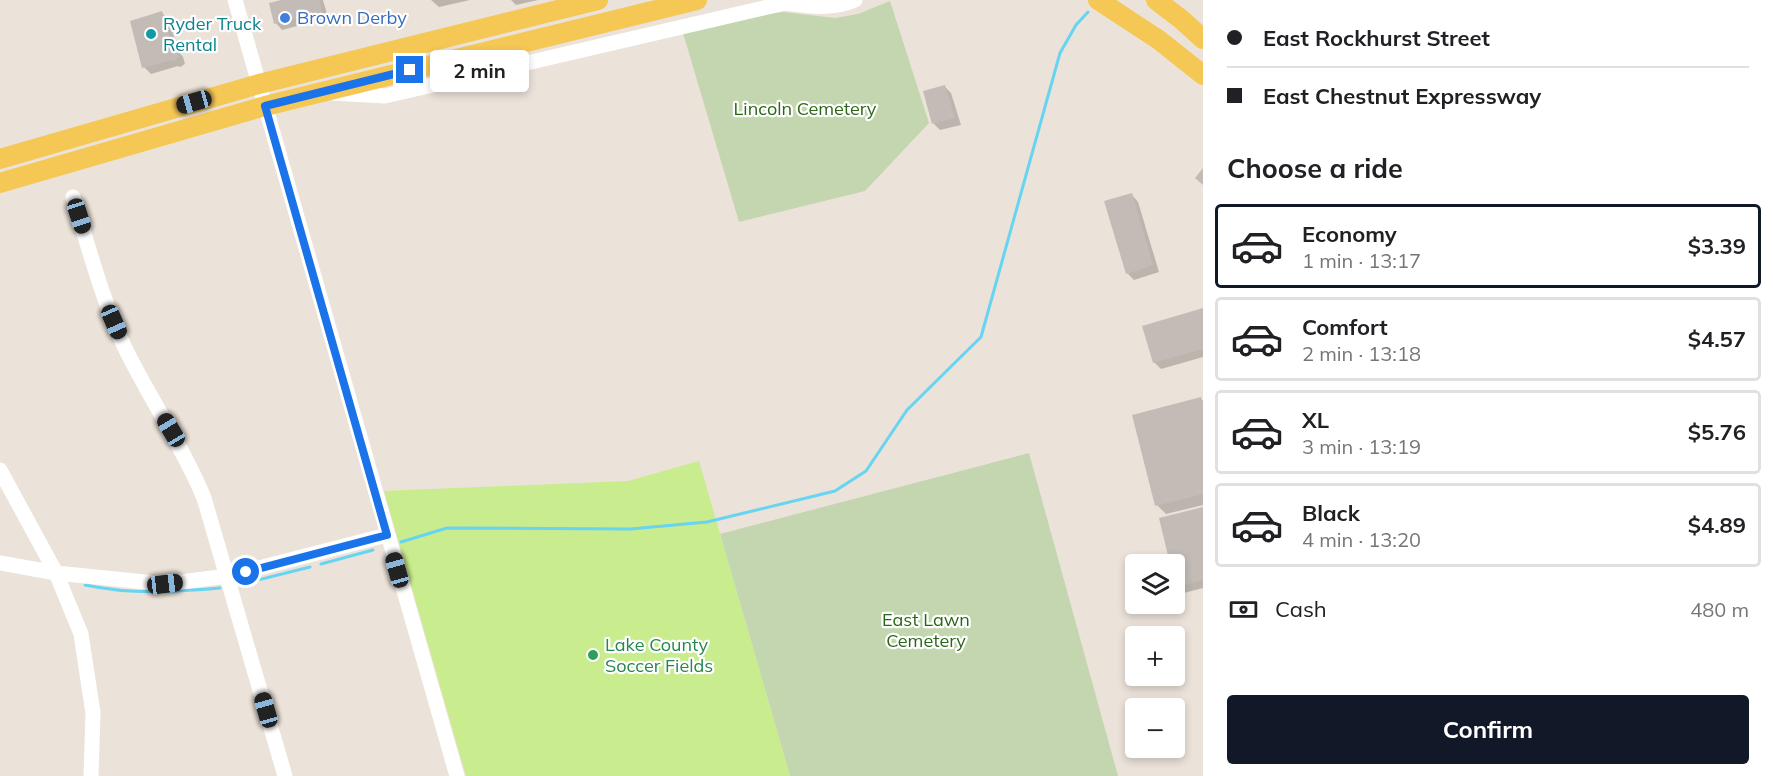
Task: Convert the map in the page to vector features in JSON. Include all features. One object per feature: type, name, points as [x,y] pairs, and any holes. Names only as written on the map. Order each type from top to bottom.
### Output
[{"type":"main road","points":[[0,159],[259,84],[598,0]]},
{"type":"main road","points":[[0,183],[265,106],[697,0]]},
{"type":"main road","points":[[1098,0],[1159,40],[1203,75]]},
{"type":"main road","points":[[1156,0],[1203,39]]},
{"type":"street","points":[[235,0],[457,776]]},
{"type":"street","points":[[321,92],[385,96],[784,3],[817,7],[846,4],[855,0]]},
{"type":"street","points":[[73,197],[114,322],[140,378],[193,472],[204,498],[285,776]]},
{"type":"street","points":[[0,470],[57,573],[81,634],[93,713],[91,776]]},
{"type":"street","points":[[0,564],[57,573],[165,584],[228,576],[387,535]]},
{"type":"green space","name":"Lincoln Cemetery","points":[[890,1],[929,123],[865,191],[739,222],[683,33],[783,12],[835,18],[858,14]]},
{"type":"green space","name":"East Lawn Cemetery","points":[[1029,453],[1118,776],[790,776],[720,534]]},
{"type":"green space","name":"Lake County Soccer Fields","points":[[699,461],[790,776],[466,776],[384,491],[628,481]]},
{"type":"building","name":"Brown Derby","points":[[281,0],[319,0],[322,12],[274,24],[269,3]]},
{"type":"building","name":"Ryder Truck Rental","points":[[162,11],[173,48],[177,48],[179,57],[172,62],[172,60],[142,68],[130,21]]},
{"type":"building","points":[[945,85],[955,118],[932,124],[923,91]]},
{"type":"building","points":[[1203,168],[1203,185],[1195,178]]},
{"type":"building","points":[[1132,193],[1153,265],[1126,274],[1104,201]]},
{"type":"building","points":[[1203,308],[1203,349],[1153,363],[1142,326]]},
{"type":"building","points":[[1201,397],[1203,404],[1203,494],[1155,506],[1132,415]]},
{"type":"building","points":[[1203,507],[1203,580],[1185,585],[1185,554],[1168,554],[1159,518]]},
{"type":"waterway","points":[[401,542],[447,528],[631,529],[707,522],[835,491],[866,471],[907,410],[981,337],[1060,53],[1076,25],[1088,12]]},
{"type":"waterway","points":[[321,564],[373,550]]},
{"type":"waterway","points":[[242,584],[310,567]]},
{"type":"waterway","points":[[85,585],[136,591],[220,588]]},
{"type":"place","name":"Brown Derby","points":[[285,18]]},
{"type":"place","name":"Ryder Truck Rental","points":[[151,34]]},
{"type":"place","name":"Lake County Soccer Fields","points":[[593,655]]},
{"type":"route","points":[[246,572],[387,535],[265,106],[410,70]]}]
